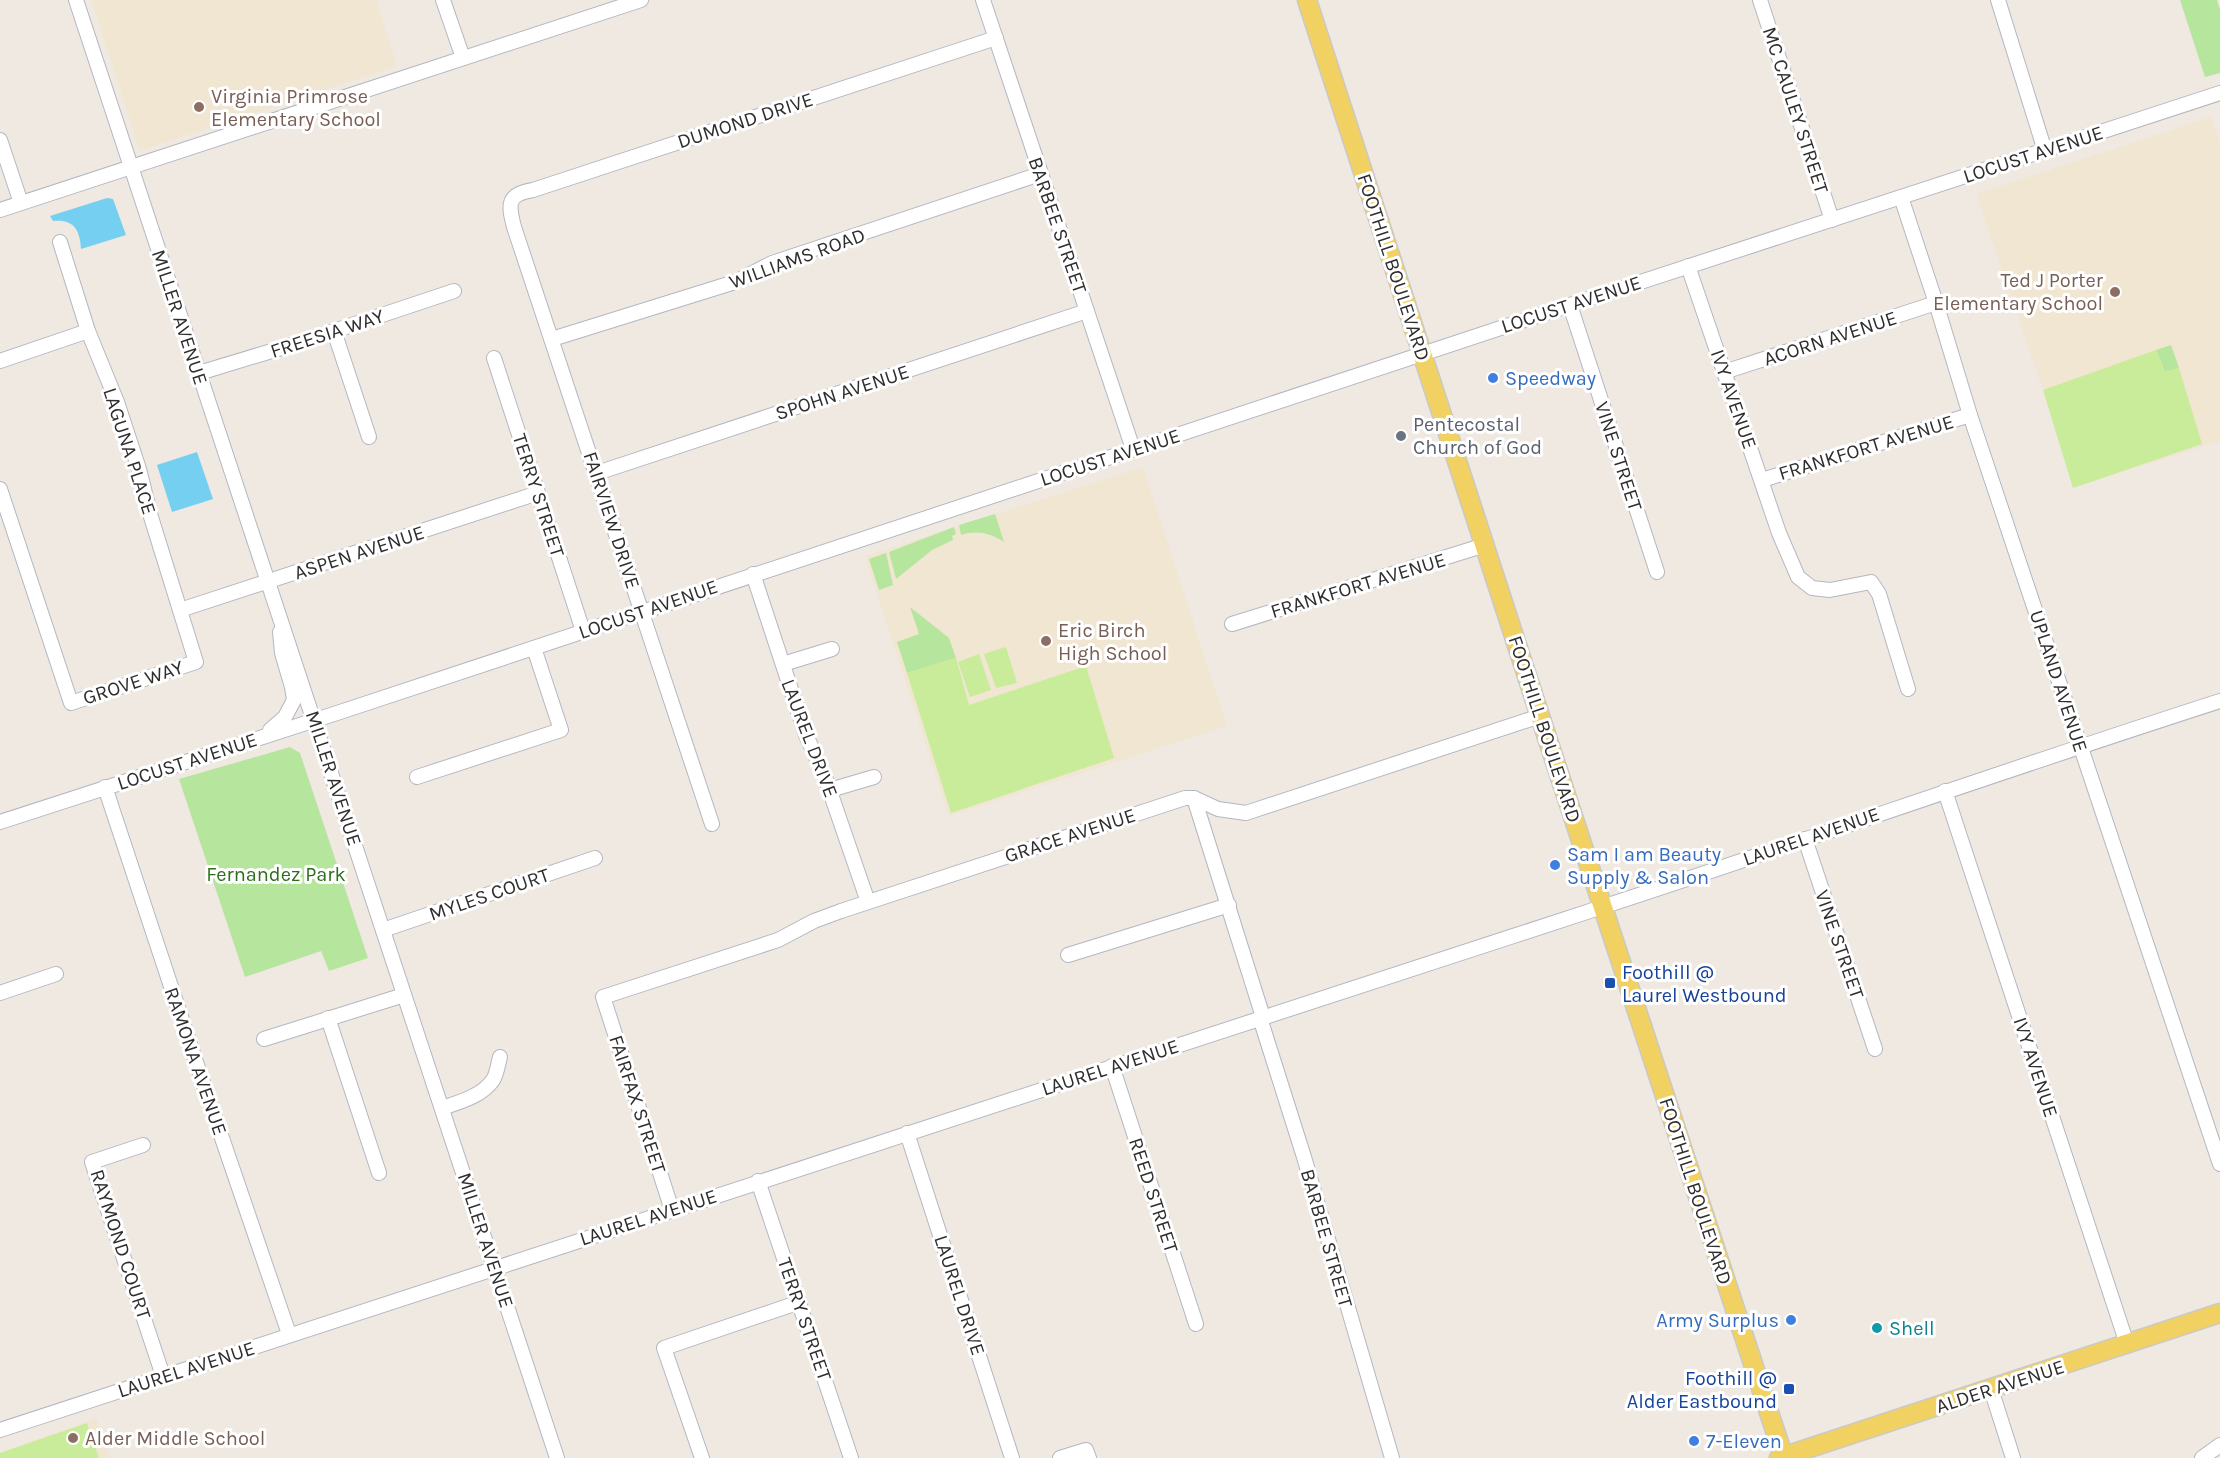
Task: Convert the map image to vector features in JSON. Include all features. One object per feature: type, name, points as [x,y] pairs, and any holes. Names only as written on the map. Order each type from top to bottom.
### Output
[{"type":"main road","name":"FOOTHILL BOULEVARD","points":[[1307,0],[1782,1458]]},
{"type":"main road","name":"ALDER AVENUE","points":[[1782,1458],[2220,1313]]},
{"type":"street","name":"MILLER AVENUE","points":[[76,0],[557,1458]]},
{"type":"street","points":[[443,0],[463,58]]},
{"type":"street","points":[[0,210],[640,0]]},
{"type":"street","name":"BARBEE STREET","points":[[983,0],[1133,449]]},
{"type":"street","name":"MC CAULEY STREET","points":[[1760,0],[1832,220]]},
{"type":"street","points":[[1998,0],[2044,151]]},
{"type":"street","name":"DUMOND DRIVE","points":[[511,215],[509,208],[511,201],[520,192],[533,190],[996,38]]},
{"type":"street","name":"LOCUST AVENUE","points":[[0,822],[2220,93]]},
{"type":"street","points":[[0,140],[21,203]]},
{"type":"street","name":"WILLIAMS ROAD","points":[[552,339],[735,282],[772,263],[1040,174]]},
{"type":"street","name":"UPLAND AVENUE","points":[[1901,197],[1970,414],[2220,1164]]},
{"type":"street","name":"FAIRVIEW DRIVE","points":[[511,215],[712,824]]},
{"type":"street","name":"LAGUNA PLACE","points":[[60,242],[87,331],[117,402],[139,469],[151,517],[196,662]]},
{"type":"street","name":"IVY AVENUE","points":[[1688,266],[1779,533],[1798,576],[1812,588],[1830,590],[1871,582],[1879,594],[1908,689]]},
{"type":"street","name":"FREESIA WAY","points":[[199,373],[453,291]]},
{"type":"street","name":"ACORN AVENUE","points":[[1724,372],[1936,303]]},
{"type":"street","name":"VINE STREET","points":[[1569,305],[1657,572]]},
{"type":"street","name":"SPOHN AVENUE","points":[[597,473],[1087,311]]},
{"type":"street","points":[[0,361],[87,331]]},
{"type":"street","points":[[334,331],[369,436]]},
{"type":"street","name":"TERRY STREET","points":[[494,358],[583,631]]},
{"type":"street","name":"FRANKFORT AVENUE","points":[[1762,480],[1970,414]]},
{"type":"street","points":[[0,489],[5,519]]},
{"type":"street","name":"ASPEN AVENUE","points":[[180,610],[538,493]]},
{"type":"street","name":"GROVE WAY","points":[[5,519],[71,703],[196,662]]},
{"type":"street","name":"FRANKFORT AVENUE","points":[[1232,624],[1485,545]]},
{"type":"street","name":"LAUREL DRIVE","points":[[753,574],[806,735],[830,790],[868,902]]},
{"type":"street","points":[[261,737],[285,717],[294,700],[282,653],[277,609]]},
{"type":"street","points":[[417,777],[561,730],[534,648]]},
{"type":"street","points":[[783,664],[832,649]]},
{"type":"street","name":"LAUREL AVENUE","points":[[0,1430],[495,1266],[1603,907],[2220,701]]},
{"type":"street","points":[[1194,798],[1218,809],[1246,813],[1540,717]]},
{"type":"street","points":[[830,790],[874,777]]},
{"type":"street","name":"RAMONA AVENUE","points":[[105,787],[289,1334]]},
{"type":"street","name":"IVY AVENUE","points":[[1945,791],[2127,1344]]},
{"type":"street","name":"GRACE AVENUE","points":[[603,997],[778,940],[820,919],[868,902],[1185,798],[1194,798]]},
{"type":"street","name":"BARBEE STREET","points":[[1194,798],[1304,1157],[1392,1458]]},
{"type":"street","name":"VINE STREET","points":[[1805,839],[1875,1049]]},
{"type":"street","name":"MYLES COURT","points":[[383,930],[595,858]]},
{"type":"street","points":[[1068,955],[1228,905]]},
{"type":"street","points":[[0,993],[56,974]]},
{"type":"street","points":[[264,1039],[404,995]]},
{"type":"street","name":"FAIRFAX STREET","points":[[603,997],[672,1210]]},
{"type":"street","points":[[328,1018],[379,1173]]},
{"type":"street","points":[[442,1108],[466,1100],[482,1091],[494,1079],[500,1057]]},
{"type":"street","name":"REED STREET","points":[[1112,1066],[1196,1324]]},
{"type":"street","name":"LAUREL DRIVE","points":[[907,1132],[1012,1458]]},
{"type":"street","name":"RAYMOND COURT","points":[[143,1145],[93,1162],[163,1376]]},
{"type":"street","name":"TERRY STREET","points":[[758,1181],[851,1458]]},
{"type":"street","points":[[702,1458],[664,1348],[800,1302]]},
{"type":"street","points":[[1991,1389],[2013,1458]]},
{"type":"street","points":[[2202,1458],[2220,1445]]},
{"type":"street","points":[[1060,1458],[1088,1454]]},
{"type":"shaded area","name":"Virginia Primrose Elementary School","points":[[91,0],[376,0],[397,66],[142,150],[139,148]]},
{"type":"shaded area","name":"Ted J Porter Elementary School","points":[[2211,117],[2220,143],[2220,441],[2073,488],[2043,390],[1976,194]]},
{"type":"shaded area","name":"Eric Birch High School","points":[[1143,467],[1227,726],[949,816],[865,556]]},
{"type":"shaded area","name":"Alder Middle School","points":[[96,1418],[110,1458],[0,1458],[0,1453]]},
{"type":"green space","points":[[2180,0],[2217,0],[2220,9],[2220,73],[2205,77]]},
{"type":"green space","points":[[2171,345],[2179,368],[2165,372],[2156,350]]},
{"type":"green space","points":[[2156,350],[2165,372],[2179,368],[2202,444],[2073,488],[2043,390]]},
{"type":"green space","points":[[995,514],[1004,542],[984,533],[961,535],[959,525]]},
{"type":"green space","points":[[954,527],[956,534],[952,536],[953,540],[932,550],[896,579],[889,552]]},
{"type":"green space","points":[[886,553],[893,585],[879,590],[869,559]]},
{"type":"green space","points":[[910,607],[949,638],[956,658],[907,673],[897,642],[919,634]]},
{"type":"green space","points":[[1006,647],[1017,683],[996,688],[984,654]]},
{"type":"green space","points":[[979,654],[991,690],[970,697],[958,662]]},
{"type":"green space","points":[[956,658],[969,705],[1086,666],[1114,758],[951,813],[907,673]]},
{"type":"green space","name":"Fernandez Park","points":[[290,747],[300,753],[368,958],[329,971],[321,951],[245,977],[179,779]]},
{"type":"green space","name":"Alder Middle School","points":[[87,1423],[99,1458],[0,1458],[0,1453]]},
{"type":"water","points":[[107,198],[113,199],[126,235],[81,249],[79,236],[74,227],[66,222],[53,221],[50,216]]},
{"type":"water","points":[[197,452],[213,499],[172,512],[157,465]]},
{"type":"place","name":"Virginia Primrose Elementary School","points":[[199,107]]},
{"type":"place","name":"Ted J Porter Elementary School","points":[[2115,292]]},
{"type":"place","name":"Speedway","points":[[1493,378]]},
{"type":"place","name":"Pentecostal Church of God","points":[[1401,436]]},
{"type":"place","name":"Eric Birch High School","points":[[1046,641]]},
{"type":"place","name":"Sam I am Beauty Supply & Salon","points":[[1555,865]]},
{"type":"place","name":"Foothill @ Laurel Westbound","points":[[1610,983]]},
{"type":"place","name":"Army Surplus","points":[[1791,1320]]},
{"type":"place","name":"Shell","points":[[1877,1328]]},
{"type":"place","name":"Foothill @ Alder Eastbound","points":[[1789,1389]]},
{"type":"place","name":"Alder Middle School","points":[[73,1438]]},
{"type":"place","name":"7-Eleven","points":[[1694,1441]]}]
